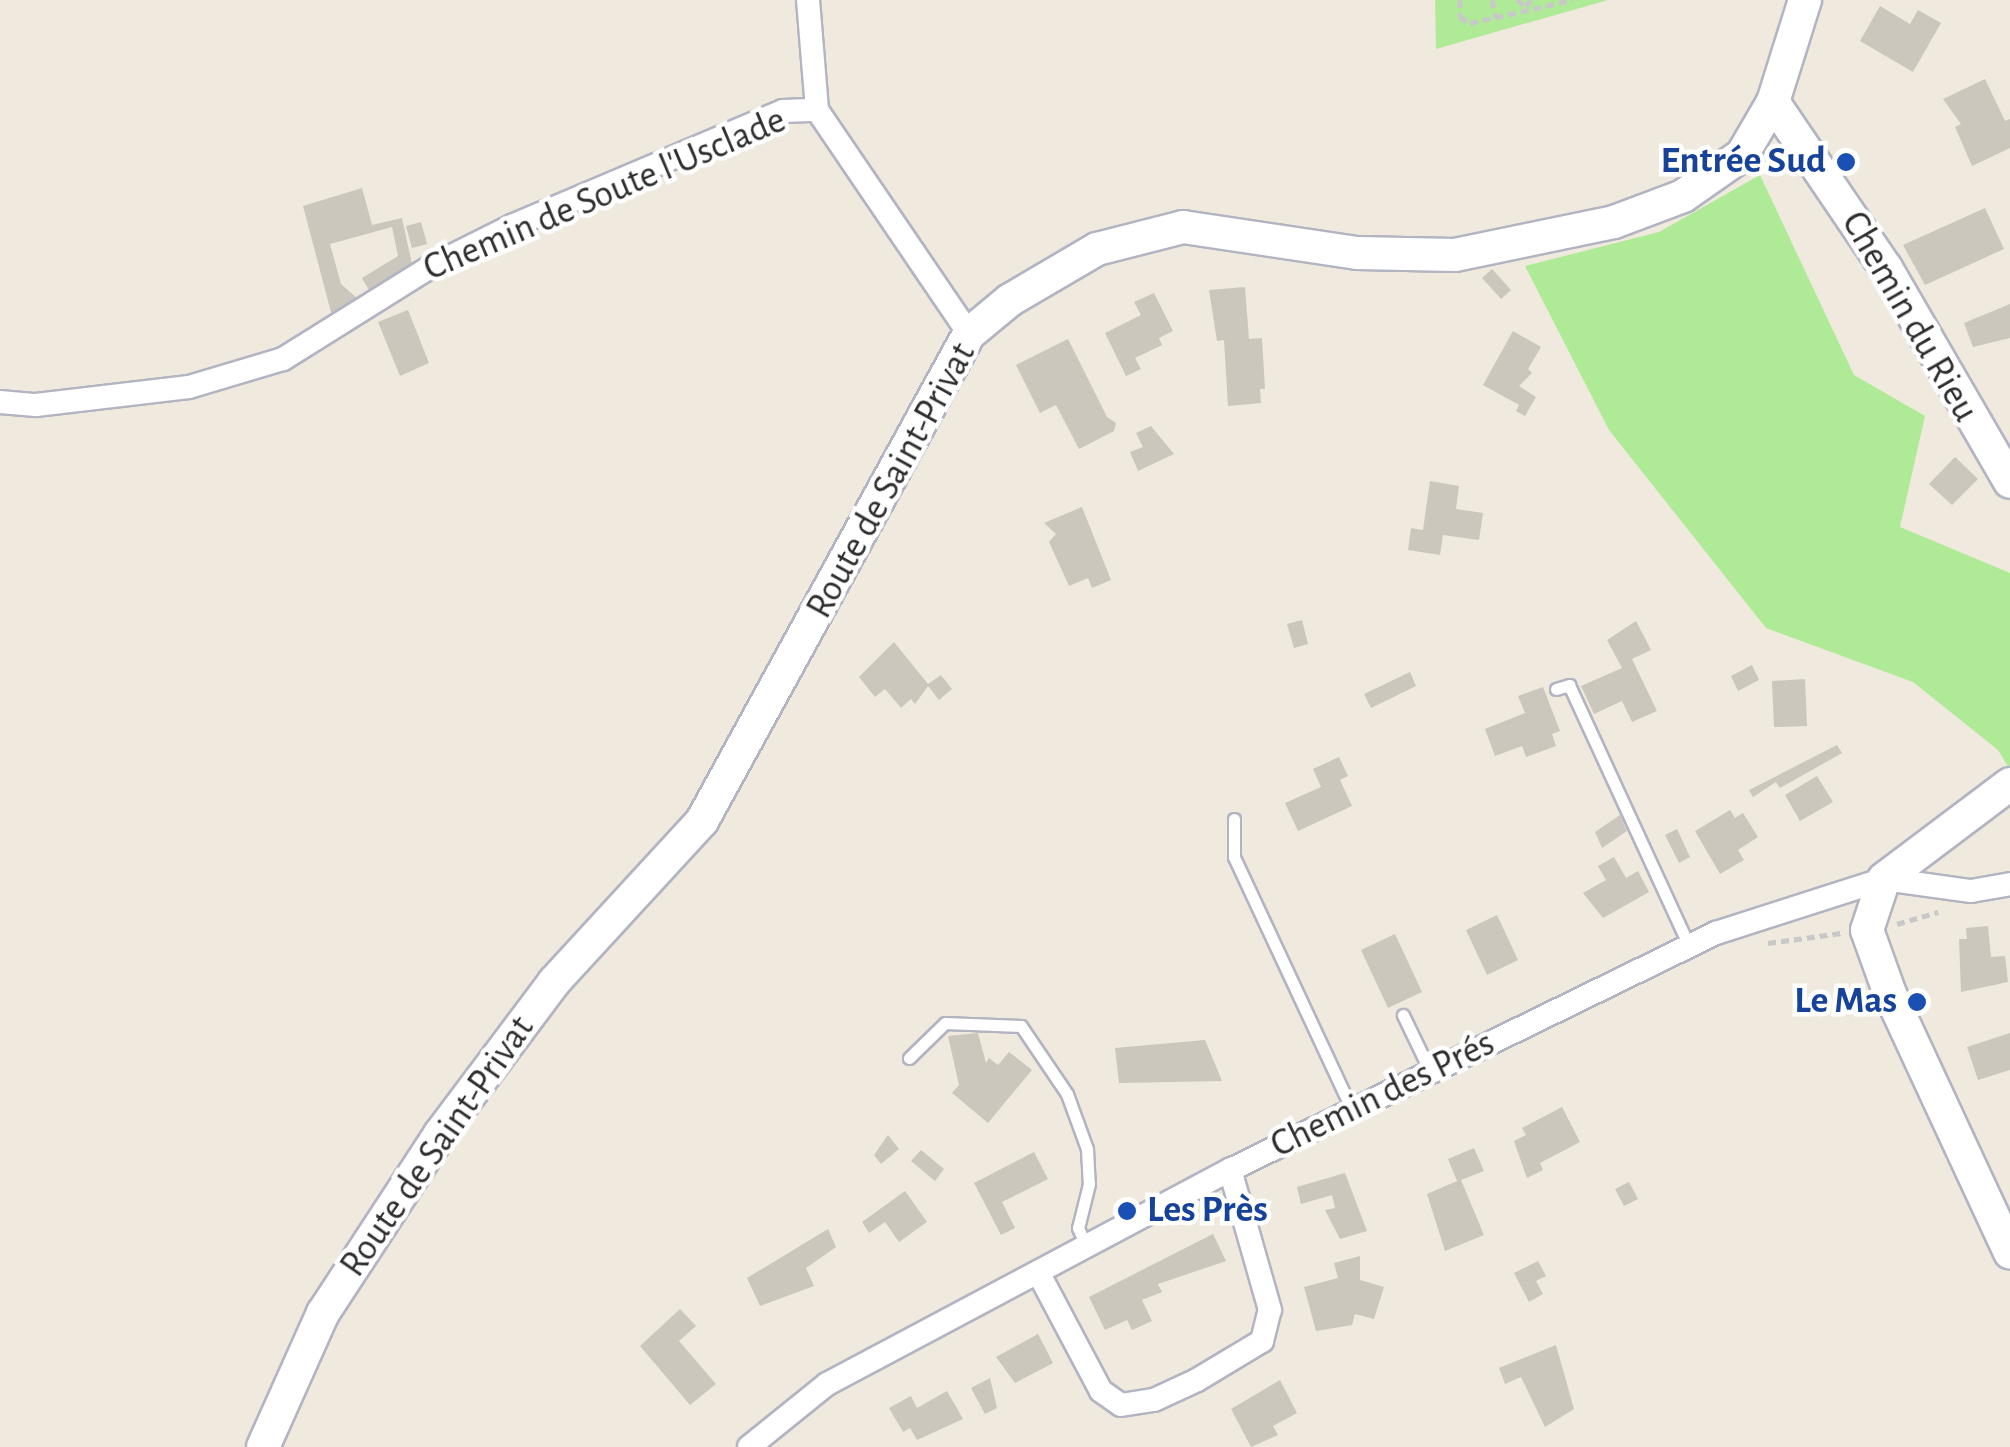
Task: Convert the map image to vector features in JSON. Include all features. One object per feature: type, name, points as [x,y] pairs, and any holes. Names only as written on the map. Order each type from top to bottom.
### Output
[{"type":"street","points":[[808,0],[817,110],[969,334]]},
{"type":"street","name":"Route de Saint-Privat","points":[[263,1447],[323,1313],[440,1134],[554,982],[702,821],[969,334],[1010,300],[1097,249],[1183,227],[1356,253],[1455,255],[1614,222],[1684,196],[1742,155],[1773,102],[1805,0]]},
{"type":"street","name":"Chemin du Rieu","points":[[1773,102],[1886,268],[2010,482]]},
{"type":"street","name":"Chemin de Soute l'Usclade","points":[[0,402],[36,405],[190,387],[283,359],[430,267],[512,226],[784,111],[817,110]]},
{"type":"street","points":[[2010,784],[1884,879],[1867,930],[1890,994],[2010,1252]]},
{"type":"street","points":[[1884,879],[1971,891],[2010,884]]},
{"type":"street","name":"Chemin des Prés","points":[[749,1447],[827,1384],[1352,1108],[1688,946],[1884,879]]},
{"type":"street","points":[[1038,1274],[1101,1391],[1120,1406],[1154,1400],[1198,1380],[1262,1341],[1270,1310],[1230,1170]]},
{"type":"lane","points":[[1556,690],[1569,685],[1688,946]]},
{"type":"lane","points":[[1234,819],[1234,857],[1352,1108]]},
{"type":"lane","points":[[1403,1015],[1430,1070]]},
{"type":"lane","points":[[909,1058],[945,1023],[1021,1026],[1067,1094],[1087,1149],[1089,1184],[1078,1228],[1087,1246]]},
{"type":"path","points":[[1460,0],[1464,22],[1496,19],[1567,1]]},
{"type":"path","points":[[1492,0],[1496,19]]},
{"type":"path","points":[[1516,0],[1526,6],[1532,0]]},
{"type":"path","points":[[1752,945],[1867,930],[1958,909]]},
{"type":"green space","points":[[1435,0],[1608,0],[1436,49]]},
{"type":"green space","points":[[1760,175],[1854,375],[1925,416],[1900,527],[2010,573],[2010,770],[1998,750],[1913,682],[1766,628],[1609,430],[1525,266],[1659,232]]},
{"type":"building","points":[[1880,6],[1910,24],[1918,10],[1941,23],[1913,72],[1860,41]]},
{"type":"building","points":[[1985,79],[2005,121],[2010,119],[2010,148],[1972,166],[1955,127],[1961,124],[1943,99]]},
{"type":"building","points":[[362,188],[372,225],[402,218],[412,264],[370,292],[362,278],[398,256],[392,227],[330,244],[341,284],[358,299],[332,316],[303,206]]},
{"type":"building","points":[[1985,208],[2004,249],[1925,285],[1903,245]]},
{"type":"building","points":[[421,222],[427,244],[412,248],[406,226]]},
{"type":"building","points":[[1492,269],[1511,290],[1501,299],[1482,278]]},
{"type":"building","points":[[1245,287],[1249,339],[1262,338],[1265,389],[1260,389],[1261,403],[1228,406],[1224,340],[1217,341],[1209,290]]},
{"type":"building","points":[[1154,293],[1173,331],[1159,338],[1162,345],[1135,358],[1141,369],[1126,376],[1105,333],[1141,315],[1134,302]]},
{"type":"building","points":[[2010,304],[2010,338],[1973,347],[1964,323]]},
{"type":"building","points":[[408,310],[429,363],[400,376],[378,322]]},
{"type":"building","points":[[1513,331],[1541,347],[1528,369],[1532,373],[1519,386],[1536,397],[1525,416],[1516,411],[1519,405],[1483,385]]},
{"type":"building","points":[[1068,339],[1107,417],[1116,423],[1114,431],[1079,449],[1056,405],[1040,413],[1016,365]]},
{"type":"building","points":[[1151,426],[1174,454],[1138,471],[1130,452],[1143,447],[1136,433]]},
{"type":"building","points":[[1955,457],[1978,479],[1952,505],[1929,484]]},
{"type":"building","points":[[1430,481],[1459,486],[1456,509],[1483,513],[1479,540],[1443,535],[1440,555],[1408,550],[1411,528],[1423,530]]},
{"type":"building","points":[[1082,507],[1111,580],[1092,588],[1088,578],[1069,586],[1049,542],[1056,534],[1044,523]]},
{"type":"building","points":[[1302,620],[1308,644],[1294,648],[1287,624]]},
{"type":"building","points":[[1636,621],[1651,650],[1632,659],[1657,711],[1632,722],[1622,701],[1594,714],[1581,686],[1622,668],[1607,640]]},
{"type":"building","points":[[894,642],[928,684],[941,675],[952,689],[939,700],[928,686],[915,704],[911,699],[901,708],[885,689],[875,697],[859,677]]},
{"type":"building","points":[[1752,665],[1759,680],[1738,691],[1731,676]]},
{"type":"building","points":[[1410,672],[1416,686],[1371,708],[1364,694]]},
{"type":"building","points":[[1805,679],[1807,726],[1774,727],[1772,681]]},
{"type":"building","points":[[1543,687],[1560,731],[1552,734],[1556,746],[1526,757],[1522,746],[1495,756],[1485,729],[1525,713],[1518,696]]},
{"type":"building","points":[[1837,745],[1842,753],[1780,788],[1776,782],[1753,797],[1749,790]]},
{"type":"building","points":[[1339,757],[1348,776],[1340,780],[1352,806],[1298,831],[1285,803],[1321,787],[1313,769]]},
{"type":"building","points":[[1817,776],[1833,802],[1800,821],[1785,795]]},
{"type":"building","points":[[1730,810],[1735,818],[1743,813],[1758,837],[1738,850],[1744,860],[1720,874],[1695,831]]},
{"type":"building","points":[[1620,815],[1627,831],[1602,848],[1595,832]]},
{"type":"building","points":[[1677,829],[1690,857],[1679,863],[1665,835]]},
{"type":"building","points":[[1614,857],[1626,878],[1638,871],[1649,892],[1603,918],[1583,893],[1606,880],[1598,866]]},
{"type":"building","points":[[1497,915],[1518,960],[1487,975],[1466,930]]},
{"type":"building","points":[[1988,926],[1991,957],[2005,956],[2008,982],[1961,992],[1959,939],[1967,939],[1966,928]]},
{"type":"building","points":[[1395,934],[1422,992],[1388,1008],[1361,950]]},
{"type":"building","points":[[978,1033],[986,1063],[989,1058],[998,1065],[1009,1052],[1032,1070],[988,1123],[952,1093],[959,1085],[948,1036]]},
{"type":"building","points":[[2010,1033],[2010,1070],[1978,1080],[1967,1047]]},
{"type":"building","points":[[1205,1040],[1222,1081],[1119,1083],[1115,1048]]},
{"type":"building","points":[[1562,1107],[1580,1142],[1540,1163],[1543,1170],[1527,1178],[1514,1141],[1526,1135],[1522,1128]]},
{"type":"building","points":[[888,1135],[899,1149],[881,1164],[874,1155]]},
{"type":"building","points":[[1474,1148],[1484,1171],[1461,1180],[1484,1235],[1445,1251],[1427,1194],[1457,1181],[1448,1159]]},
{"type":"building","points":[[921,1150],[944,1169],[935,1181],[911,1161]]},
{"type":"building","points":[[1034,1152],[1048,1179],[1002,1202],[1015,1228],[1001,1235],[974,1183]]},
{"type":"building","points":[[1345,1173],[1367,1231],[1340,1239],[1325,1210],[1335,1208],[1332,1195],[1301,1204],[1297,1187]]},
{"type":"building","points":[[1629,1182],[1638,1199],[1624,1206],[1615,1189]]},
{"type":"building","points":[[905,1191],[927,1222],[899,1242],[885,1222],[869,1233],[862,1222]]},
{"type":"building","points":[[828,1229],[836,1247],[806,1268],[814,1286],[760,1306],[747,1278]]},
{"type":"building","points":[[1213,1234],[1226,1261],[1158,1284],[1162,1292],[1142,1300],[1152,1321],[1132,1330],[1127,1320],[1105,1330],[1089,1297]]},
{"type":"building","points":[[1360,1256],[1360,1280],[1384,1287],[1374,1319],[1355,1314],[1352,1325],[1316,1331],[1304,1287],[1338,1278],[1334,1263]]},
{"type":"building","points":[[1538,1261],[1546,1276],[1536,1281],[1543,1294],[1529,1302],[1514,1273]]},
{"type":"building","points":[[680,1309],[696,1326],[679,1341],[716,1384],[690,1405],[640,1346]]},
{"type":"building","points":[[1038,1334],[1053,1363],[1015,1383],[996,1357]]},
{"type":"building","points":[[1556,1345],[1574,1409],[1545,1427],[1521,1377],[1505,1384],[1499,1368]]},
{"type":"building","points":[[990,1378],[997,1408],[985,1414],[971,1388]]},
{"type":"building","points":[[1280,1380],[1297,1413],[1273,1426],[1278,1435],[1251,1447],[1231,1409]]},
{"type":"building","points":[[947,1391],[963,1419],[917,1440],[910,1428],[903,1432],[889,1408],[911,1396],[917,1408]]},
{"type":"place","name":"Entrée Sud","points":[[1846,162]]},
{"type":"place","name":"Le Mas","points":[[1917,1002]]},
{"type":"place","name":"Les Près","points":[[1127,1211]]}]
